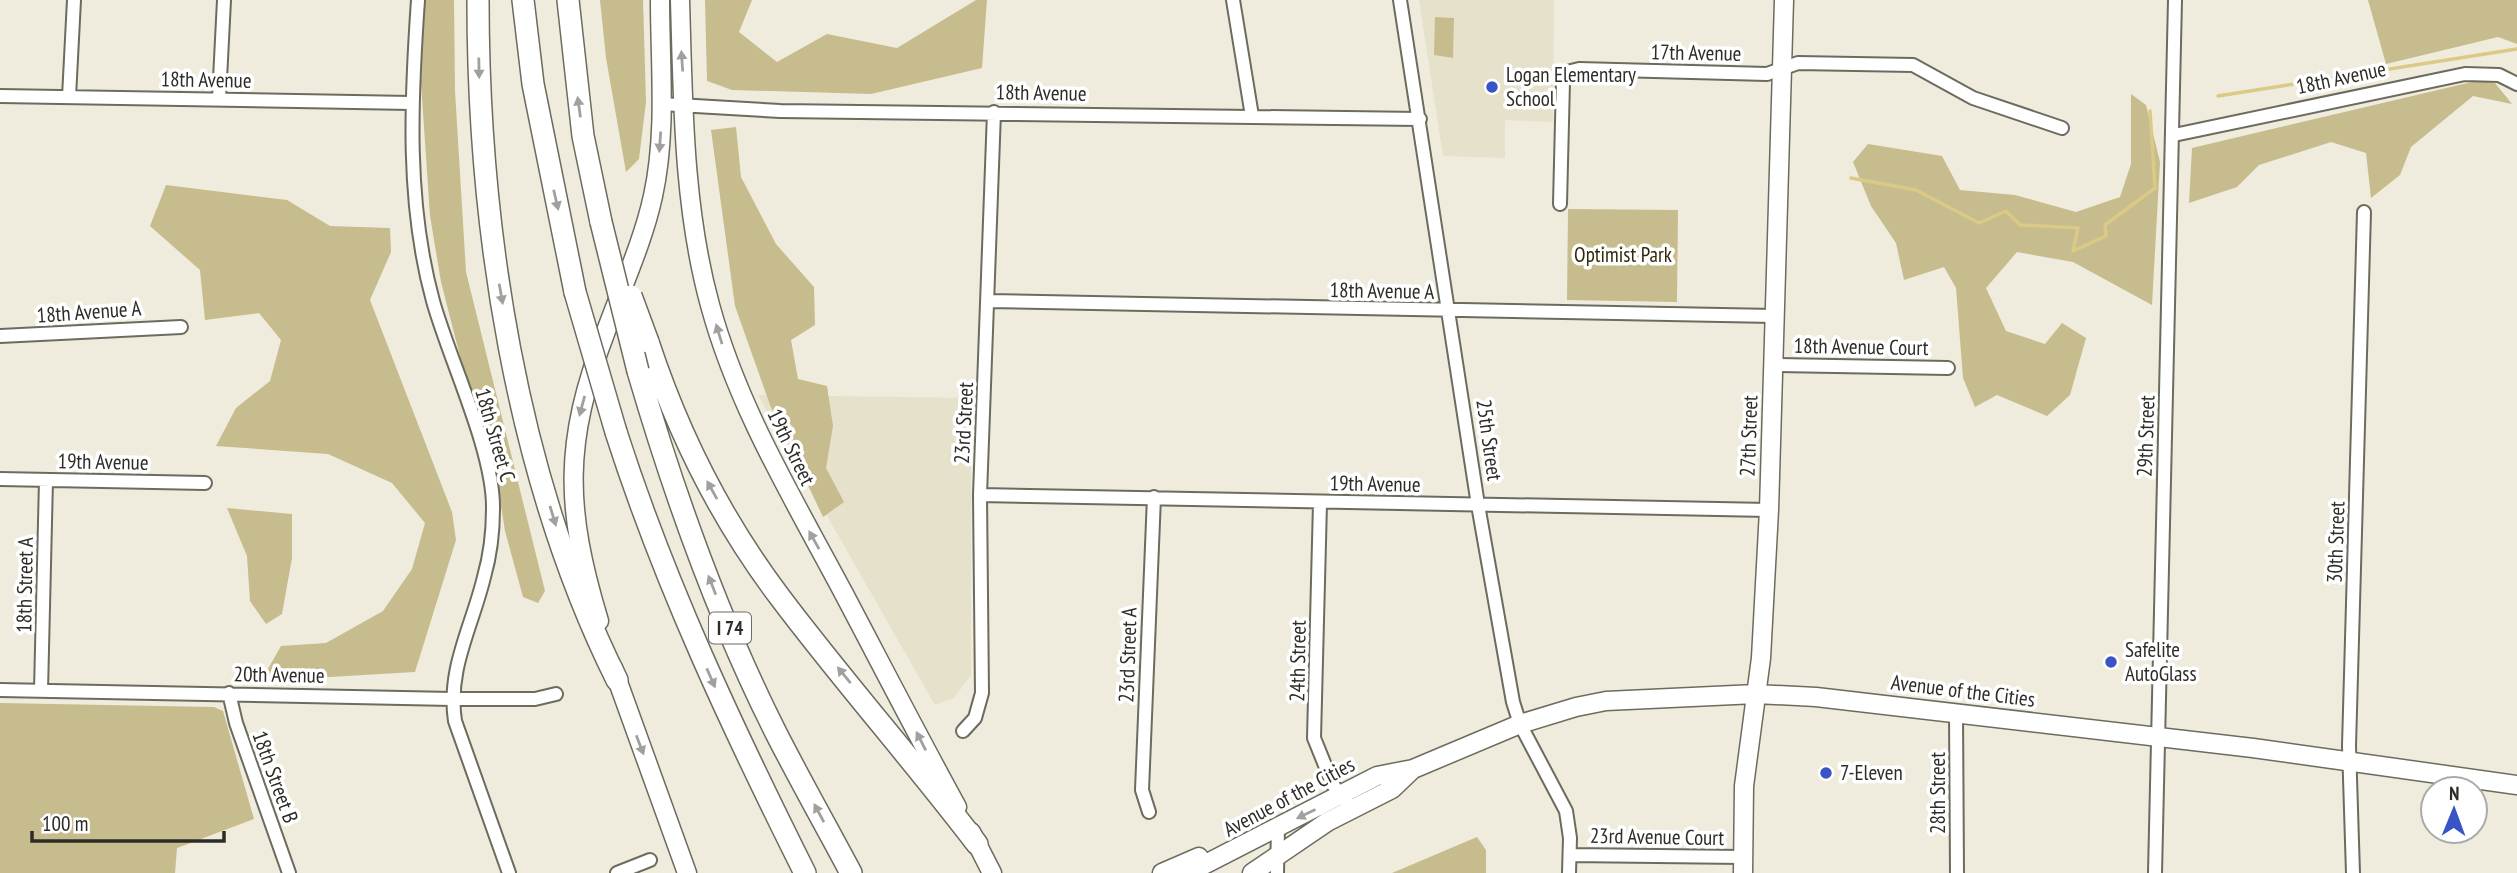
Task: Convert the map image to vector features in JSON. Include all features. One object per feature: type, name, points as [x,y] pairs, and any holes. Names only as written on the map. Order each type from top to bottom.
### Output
[{"type":"highway","points":[[478,0],[479,99],[488,201],[508,334],[533,449],[557,529],[587,620],[617,680]]},
{"type":"highway","name":"I 74","points":[[523,0],[533,85],[575,292],[616,432],[661,560],[696,646],[805,873]]},
{"type":"highway","name":"I 74","points":[[568,0],[583,136],[638,372],[660,446],[721,609],[775,730],[851,873]]},
{"type":"highway","points":[[601,222],[681,432],[737,533],[778,595],[977,844]]},
{"type":"main road","points":[[660,0],[660,150],[650,206],[583,399],[575,443],[573,496],[581,562],[617,680],[687,873]]},
{"type":"main road","name":"19th Street","points":[[680,0],[684,107],[693,210],[705,284],[741,396],[786,489],[992,870]]},
{"type":"main road","name":"27th Street","points":[[1743,865],[1744,786],[1756,694],[1769,510],[1784,0]]},
{"type":"main road","name":"Avenue of the Cities","points":[[1188,873],[1278,828],[1392,789],[1413,769],[1520,724],[1576,706],[1606,701],[1756,694],[1956,712],[2517,785]]},
{"type":"main road","name":"Avenue of the Cities","points":[[1252,873],[1346,803]]},
{"type":"main road","points":[[1162,873],[1278,828]]},
{"type":"street","points":[[69,97],[74,0]]},
{"type":"street","points":[[219,99],[224,0]]},
{"type":"street","name":"18th Street C","points":[[418,0],[411,103],[424,266],[444,338],[479,439],[493,509],[484,577],[460,651],[452,699],[456,721],[509,873]]},
{"type":"street","points":[[1233,0],[1251,116]]},
{"type":"street","name":"25th Street","points":[[1400,0],[1451,312],[1478,505],[1513,702],[1520,724],[1566,811],[1569,873]]},
{"type":"street","name":"29th Street","points":[[2155,873],[2156,737],[2174,135],[2175,0]]},
{"type":"street","name":"17th Avenue","points":[[1560,204],[1563,81],[1567,72],[1579,69],[1767,74],[1798,63],[1913,65],[1973,99],[2062,128]]},
{"type":"street","name":"18th Avenue","points":[[2174,135],[2465,74],[2500,75],[2517,84]]},
{"type":"street","name":"18th Avenue","points":[[0,96],[411,103]]},
{"type":"street","name":"18th Avenue","points":[[661,104],[780,111],[1420,119]]},
{"type":"street","name":"23rd Street","points":[[963,732],[975,718],[982,693],[980,495],[994,112]]},
{"type":"street","name":"30th Street","points":[[2353,873],[2350,762],[2364,212]]},
{"type":"street","name":"18th Avenue A","points":[[989,301],[1451,312],[1774,316]]},
{"type":"street","name":"18th Avenue A","points":[[0,336],[180,327]]},
{"type":"street","name":"18th Avenue Court","points":[[1774,365],[1948,368]]},
{"type":"street","name":"19th Avenue","points":[[0,480],[205,482]]},
{"type":"street","name":"18th Street A","points":[[41,691],[46,480]]},
{"type":"street","name":"19th Avenue","points":[[980,495],[1769,510]]},
{"type":"street","name":"23rd Street A","points":[[1149,813],[1142,790],[1154,497]]},
{"type":"street","name":"24th Street","points":[[1320,503],[1314,738],[1320,758],[1346,803]]},
{"type":"street","name":"20th Avenue","points":[[0,690],[452,699],[535,699],[556,694]]},
{"type":"street","name":"18th Street B","points":[[229,693],[236,723],[289,873]]},
{"type":"street","name":"28th Street","points":[[1956,712],[1957,873]]},
{"type":"street","points":[[1277,873],[1278,828]]},
{"type":"street","name":"23rd Avenue Court","points":[[1570,855],[1743,865]]},
{"type":"street","points":[[617,873],[650,860]]},
{"type":"shaded area","name":"Logan Elementary School","points":[[1419,0],[1554,0],[1553,122],[1505,120],[1505,158],[1443,156]]},
{"type":"shaded area","points":[[758,395],[971,398],[971,675],[954,698],[935,705]]},
{"type":"green space","points":[[424,0],[454,0],[455,91],[466,272],[545,591],[538,603],[523,597],[505,531],[492,448],[462,364],[441,282],[430,216],[421,83]]},
{"type":"green space","points":[[600,0],[643,0],[646,102],[639,159],[626,172],[606,58]]},
{"type":"green space","points":[[705,0],[752,0],[739,32],[777,62],[827,34],[897,48],[976,0],[987,0],[982,68],[871,94],[732,90],[707,81]]},
{"type":"green space","points":[[2368,0],[2517,0],[2517,44],[2498,37],[2386,64]]},
{"type":"green space","points":[[1435,17],[1454,18],[1453,58],[1434,55]]},
{"type":"green space","points":[[2476,81],[2495,83],[2512,104],[2473,96],[2411,147],[2400,175],[2371,198],[2366,153],[2331,142],[2259,165],[2237,187],[2189,203],[2192,148]]},
{"type":"green space","points":[[2131,94],[2146,105],[2160,162],[2152,305],[2073,262],[2017,252],[1986,288],[2006,331],[2045,344],[2062,323],[2086,338],[2070,395],[2047,416],[1997,395],[1975,407],[1963,378],[1956,288],[1944,267],[1904,280],[1896,243],[1871,206],[1853,162],[1868,144],[1942,156],[1960,190],[2015,195],[2076,212],[2120,197],[2131,164]]},
{"type":"green space","points":[[736,127],[741,177],[776,244],[814,287],[815,325],[791,340],[798,379],[827,386],[833,426],[826,468],[844,502],[823,517],[770,405],[735,306],[711,130]]},
{"type":"green space","points":[[166,185],[287,200],[330,226],[390,228],[391,252],[370,300],[452,512],[456,540],[415,672],[261,681],[281,646],[326,643],[383,611],[412,569],[425,523],[392,483],[328,454],[216,446],[236,408],[270,381],[281,340],[259,313],[205,320],[200,270],[150,226]]},
{"type":"green space","name":"Optimist Park","points":[[1568,209],[1678,210],[1677,302],[1567,300]]},
{"type":"green space","points":[[227,508],[292,514],[292,558],[282,614],[266,624],[250,601],[247,556]]},
{"type":"green space","points":[[0,703],[214,707],[223,711],[254,819],[177,848],[175,873],[0,873]]},
{"type":"green space","points":[[1477,837],[1486,850],[1486,873],[1392,873]]},
{"type":"waterway","points":[[2218,96],[2517,49]]},
{"type":"waterway","points":[[1851,178],[1916,190],[1979,223],[2006,211],[2020,225],[2078,228],[2073,251],[2106,236],[2105,225],[2155,188],[2150,111]]},
{"type":"place","name":"Logan Elementary School","points":[[1492,87]]},
{"type":"place","name":"Safelite AutoGlass","points":[[2111,662]]},
{"type":"place","name":"7-Eleven","points":[[1826,773]]}]
